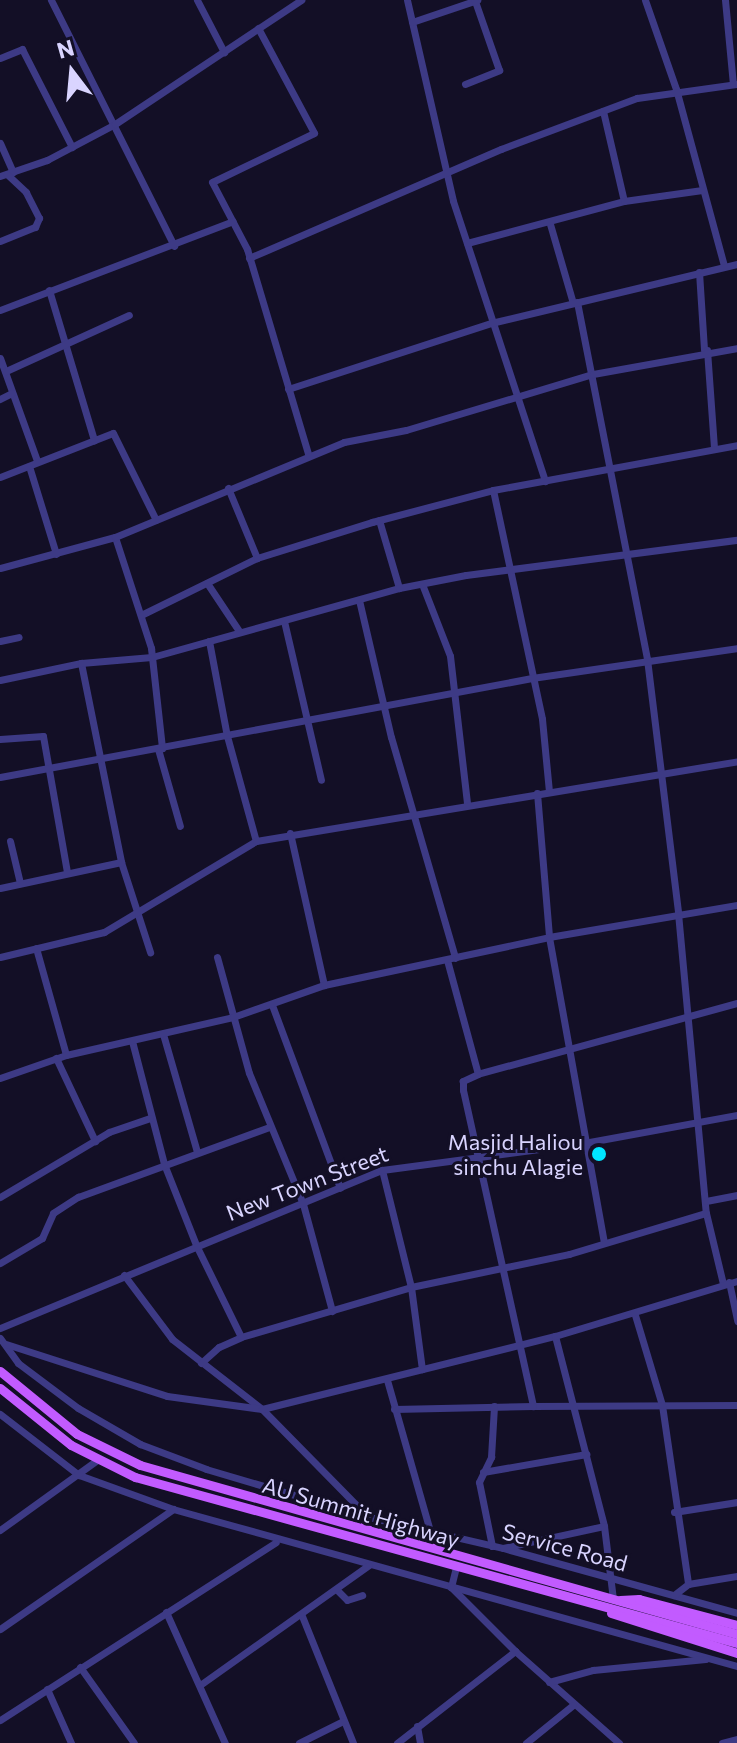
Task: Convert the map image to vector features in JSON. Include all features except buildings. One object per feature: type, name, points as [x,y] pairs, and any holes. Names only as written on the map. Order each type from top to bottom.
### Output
[{"type":"main road","name":"AU Summit Highway","points":[[0,1371],[77,1434],[140,1465],[737,1643]]},
{"type":"main road","name":"AU Summit Highway","points":[[0,1388],[97,1460],[179,1492],[456,1567],[737,1634]]},
{"type":"main road","points":[[737,1625],[639,1599],[614,1604],[622,1620],[737,1653]]},
{"type":"street","points":[[51,0],[174,246]]},
{"type":"street","points":[[197,0],[224,52]]},
{"type":"street","points":[[407,0],[445,173],[514,397],[545,481]]},
{"type":"street","points":[[412,22],[476,0],[499,70],[465,84]]},
{"type":"street","points":[[645,0],[676,89],[724,266]]},
{"type":"street","points":[[249,258],[445,173],[603,111],[676,89],[735,84],[725,0]]},
{"type":"street","points":[[7,174],[72,147],[115,124],[296,1]]},
{"type":"street","points":[[258,28],[314,133],[215,179],[213,186],[249,258],[308,454]]},
{"type":"street","points":[[0,58],[22,49],[72,147]]},
{"type":"street","points":[[603,111],[624,201]]},
{"type":"street","points":[[0,143],[7,174],[26,192],[39,218],[35,227],[0,241]]},
{"type":"street","points":[[467,243],[550,224],[624,201],[702,190]]},
{"type":"street","points":[[0,310],[233,221]]},
{"type":"street","points":[[550,224],[575,302],[593,374],[613,466],[647,659],[689,1016],[706,1213],[729,1282],[737,1321]]},
{"type":"street","points":[[288,389],[491,323],[737,264]]},
{"type":"street","points":[[699,272],[714,448]]},
{"type":"street","points":[[49,290],[94,440]]},
{"type":"street","points":[[6,371],[129,315]]},
{"type":"street","points":[[0,568],[115,537],[308,454],[593,374],[706,350],[737,348]]},
{"type":"street","points":[[0,358],[33,464],[56,554]]},
{"type":"street","points":[[0,399],[12,393]]},
{"type":"street","points":[[0,477],[113,433],[156,520]]},
{"type":"street","points":[[141,615],[257,558],[379,520],[493,490],[737,445]]},
{"type":"street","points":[[228,488],[257,558]]},
{"type":"street","points":[[493,490],[532,678],[549,792]]},
{"type":"street","points":[[379,520],[399,588]]},
{"type":"street","points":[[115,537],[152,657],[160,748],[180,826]]},
{"type":"street","points":[[0,680],[81,663],[152,657],[399,588],[508,567],[737,540]]},
{"type":"street","points":[[207,583],[239,631]]},
{"type":"street","points":[[422,584],[450,656],[457,695],[467,803]]},
{"type":"street","points":[[359,600],[385,709],[416,811],[478,1074]]},
{"type":"street","points":[[284,621],[321,780]]},
{"type":"street","points":[[0,641],[19,637]]},
{"type":"street","points":[[209,641],[227,736],[256,841]]},
{"type":"street","points":[[0,777],[385,709],[532,678],[737,648]]},
{"type":"street","points":[[81,663],[103,758],[121,862],[150,952]]},
{"type":"street","points":[[0,739],[41,733],[67,872]]},
{"type":"street","points":[[1,954],[104,932],[256,841],[416,811],[663,776],[737,761]]},
{"type":"street","points":[[537,793],[549,937],[604,1242]]},
{"type":"street","points":[[290,833],[324,985]]},
{"type":"street","points":[[10,841],[20,883]]},
{"type":"street","points":[[0,888],[121,862]]},
{"type":"street","points":[[0,1078],[66,1055],[233,1017],[324,985],[549,937],[737,905]]},
{"type":"street","points":[[36,948],[66,1055]]},
{"type":"street","points":[[217,957],[269,1127],[303,1204],[332,1311]]},
{"type":"street","points":[[533,1406],[505,1268],[475,1158],[463,1081],[567,1048],[737,1003]]},
{"type":"street","points":[[272,1005],[340,1188]]},
{"type":"street","points":[[163,1034],[197,1152]]},
{"type":"street","points":[[132,1041],[164,1164],[196,1245],[241,1337]]},
{"type":"street","points":[[56,1058],[95,1141]]},
{"type":"street","name":"New Town Street","points":[[0,1328],[382,1170],[584,1143],[737,1115]]},
{"type":"street","points":[[0,1197],[95,1141],[150,1118]]},
{"type":"street","points":[[0,1263],[42,1238],[60,1207],[164,1164],[269,1127]]},
{"type":"street","points":[[382,1170],[411,1287],[422,1369]]},
{"type":"street","points":[[706,1201],[737,1195]]},
{"type":"street","points":[[201,1363],[219,1347],[241,1337],[411,1287],[505,1268],[706,1213]]},
{"type":"street","points":[[124,1275],[156,1321],[201,1363],[262,1409],[369,1517]]},
{"type":"street","points":[[3,1341],[167,1396],[262,1409],[387,1380],[518,1343],[635,1315],[729,1282]]},
{"type":"street","points":[[635,1315],[662,1405],[674,1512],[688,1584]]},
{"type":"street","points":[[555,1336],[604,1526],[614,1604]]},
{"type":"street","name":"Service Road","points":[[3,1341],[18,1363],[78,1408],[140,1444],[369,1517],[431,1534],[503,1548],[737,1613]]},
{"type":"street","points":[[387,1380],[431,1534]]},
{"type":"street","points":[[394,1409],[737,1405]]},
{"type":"street","points":[[492,1546],[479,1482],[491,1457],[494,1406]]},
{"type":"street","points":[[0,1414],[79,1475],[173,1509],[276,1542],[737,1666]]},
{"type":"street","points":[[483,1472],[586,1454]]},
{"type":"street","points":[[0,1530],[97,1460]]},
{"type":"street","points":[[674,1512],[737,1502]]},
{"type":"street","points":[[0,1629],[173,1509]]},
{"type":"street","points":[[503,1548],[604,1526]]},
{"type":"street","points":[[0,1720],[276,1542]]},
{"type":"street","points":[[200,1685],[302,1616],[369,1565]]},
{"type":"street","points":[[451,1587],[456,1567]]},
{"type":"street","points":[[674,1595],[688,1584],[737,1576]]},
{"type":"street","points":[[451,1587],[573,1705],[619,1743]]},
{"type":"street","points":[[337,1590],[347,1600],[362,1595]]},
{"type":"street","points":[[166,1612],[225,1743]]},
{"type":"street","points":[[302,1616],[353,1743]]},
{"type":"street","points":[[397,1743],[515,1651]]},
{"type":"street","points":[[549,1682],[593,1670],[709,1659]]},
{"type":"street","points":[[80,1667],[134,1743]]},
{"type":"street","points":[[47,1689],[71,1743]]},
{"type":"street","points":[[526,1743],[573,1705]]},
{"type":"street","points":[[299,1743],[343,1721]]},
{"type":"street","points":[[417,1726],[420,1743]]},
{"type":"street","points":[[722,1743],[737,1739]]},
{"type":"place","name":"Masjid Haliou sinchu Alagie","points":[[599,1154]]}]
